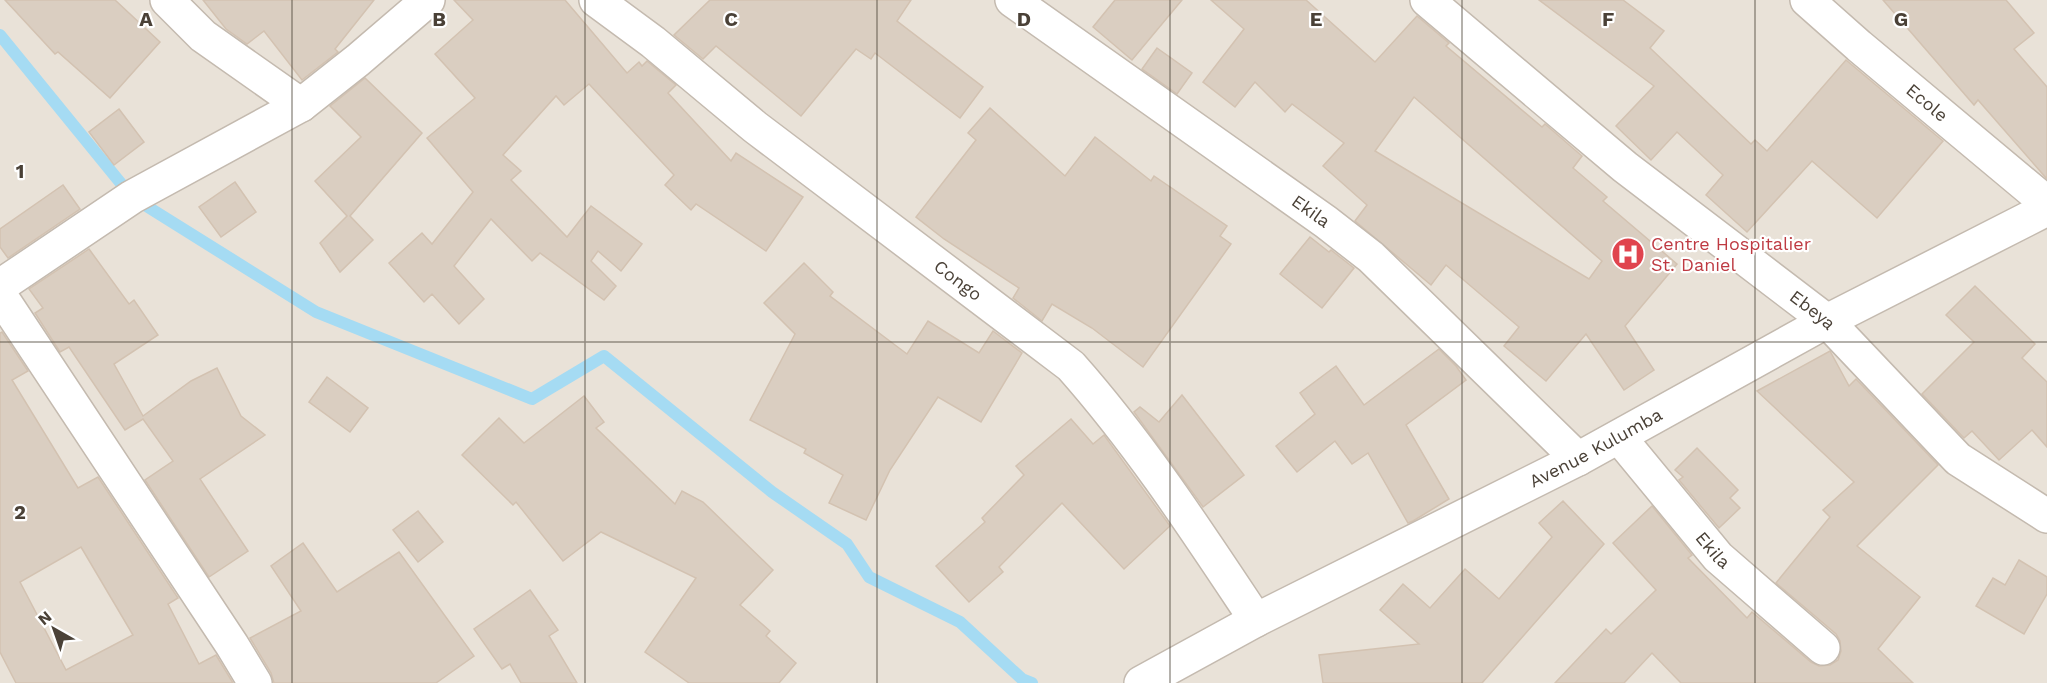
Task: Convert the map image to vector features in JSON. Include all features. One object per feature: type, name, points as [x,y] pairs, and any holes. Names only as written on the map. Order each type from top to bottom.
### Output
[{"type":"street","points":[[167,0],[203,36],[301,105]]},
{"type":"street","points":[[0,286],[132,197],[301,105],[428,0]]},
{"type":"street","name":"Congo","points":[[596,0],[653,42],[755,127],[1071,366],[1101,400],[1174,496],[1256,620]]},
{"type":"street","name":"Ekila","points":[[1012,0],[1371,256],[1578,459]]},
{"type":"street","name":"Ebeya","points":[[1427,0],[1625,167],[1827,321],[1958,459],[2047,516]]},
{"type":"street","name":"Ecole","points":[[1808,0],[1859,46],[2047,203]]},
{"type":"street","name":"Avenue Kulumba","points":[[1142,682],[1256,620],[1578,459],[1827,321],[2047,209]]},
{"type":"street","points":[[0,295],[255,683]]},
{"type":"street","name":"Ekila","points":[[1619,437],[1718,557],[1823,648]]},
{"type":"shaded area","points":[[0,0],[2047,0],[2047,683],[0,683]]},
{"type":"building","points":[[5,0],[115,0],[160,42],[110,98],[58,52],[55,54]]},
{"type":"building","points":[[203,0],[374,0],[335,49],[338,52],[302,80],[264,31],[247,44],[226,29]]},
{"type":"building","points":[[454,0],[565,0],[627,73],[639,62],[642,66],[647,61],[676,85],[668,93],[731,161],[736,153],[803,197],[766,251],[696,204],[691,210],[665,185],[674,175],[589,84],[564,105],[556,96],[503,155],[521,171],[511,180],[567,237],[591,206],[642,244],[621,271],[598,251],[591,261],[616,286],[604,300],[540,253],[532,261],[491,219],[454,266],[484,299],[459,324],[432,294],[424,302],[389,263],[422,233],[432,244],[473,192],[427,138],[475,98],[435,54],[473,20]]},
{"type":"building","points":[[710,0],[911,0],[897,21],[983,87],[960,118],[875,53],[871,59],[856,49],[801,116],[716,46],[703,59],[674,35]]},
{"type":"building","points":[[1115,0],[1182,0],[1132,60],[1093,27]]},
{"type":"building","points":[[1211,0],[1306,0],[1375,62],[1417,16],[1449,43],[1446,46],[1542,127],[1545,124],[1582,156],[1573,168],[1607,197],[1603,201],[1677,264],[1625,326],[1654,370],[1624,390],[1586,334],[1546,381],[1504,346],[1519,327],[1446,265],[1431,285],[1355,221],[1367,205],[1323,166],[1344,143],[1292,104],[1285,112],[1255,82],[1235,107],[1203,82],[1244,29]],"holes":[[[1414,97],[1602,261],[1589,279],[1375,151]]]},
{"type":"building","points":[[1539,0],[1623,0],[1664,31],[1650,48],[1751,144],[1755,140],[1767,151],[1846,60],[1943,141],[1877,218],[1812,161],[1747,232],[1706,195],[1723,175],[1677,132],[1651,160],[1616,126],[1654,86]]},
{"type":"building","points":[[1883,0],[2006,0],[2034,33],[2014,49],[2047,87],[2047,179],[1978,100],[1974,105]]},
{"type":"building","points":[[1157,48],[1192,73],[1177,94],[1142,69]]},
{"type":"building","points":[[365,78],[422,133],[350,216],[373,240],[340,272],[320,243],[347,216],[315,181],[361,137],[330,106]]},
{"type":"building","points":[[990,108],[1065,176],[1095,137],[1151,181],[1154,176],[1227,226],[1220,236],[1231,244],[1143,367],[1092,328],[1052,304],[1042,321],[1013,298],[1019,288],[944,239],[916,217],[976,140],[968,133]]},
{"type":"building","points":[[119,109],[144,142],[114,165],[89,132]]},
{"type":"building","points":[[235,182],[256,212],[221,237],[199,207]]},
{"type":"building","points":[[63,185],[80,209],[8,258],[0,247],[0,229]]},
{"type":"building","points":[[1310,237],[1354,268],[1322,308],[1280,274]]},
{"type":"building","points":[[89,249],[129,304],[134,300],[158,335],[114,364],[143,416],[191,381],[217,368],[241,416],[265,435],[200,479],[248,551],[209,577],[145,480],[173,461],[143,419],[125,430],[69,347],[60,352],[35,313],[43,308],[29,289]]},
{"type":"building","points":[[804,263],[833,292],[830,296],[907,354],[928,321],[979,353],[993,331],[1022,353],[981,422],[938,397],[890,470],[866,520],[829,503],[843,475],[804,453],[806,449],[750,420],[795,334],[764,303]]},
{"type":"building","points":[[1975,286],[2035,344],[2022,358],[2047,382],[2047,447],[2032,430],[1999,460],[1972,431],[1964,438],[1922,394],[1974,342],[1946,315]]},
{"type":"building","points":[[2,332],[28,371],[12,380],[78,488],[98,477],[178,598],[168,604],[199,664],[216,655],[233,683],[16,683],[0,652],[0,333]],"holes":[[[81,547],[133,635],[66,670],[20,582]]]},
{"type":"building","points":[[1439,349],[1466,380],[1406,425],[1449,499],[1413,521],[1408,523],[1368,453],[1352,464],[1335,441],[1297,472],[1276,446],[1315,414],[1300,393],[1336,366],[1364,405]]},
{"type":"building","points":[[1830,351],[1849,386],[1856,379],[1938,465],[1857,546],[1920,597],[1878,649],[1913,683],[1681,683],[1652,653],[1624,683],[1555,683],[1606,629],[1611,634],[1656,590],[1613,543],[1652,506],[1692,555],[1688,558],[1747,618],[1752,612],[1811,662],[1819,666],[1830,665],[1838,660],[1841,651],[1840,641],[1836,634],[1776,583],[1830,517],[1823,510],[1854,482],[1757,391]]},
{"type":"building","points":[[327,377],[368,408],[350,432],[309,402]]},
{"type":"building","points":[[1182,395],[1244,475],[1203,507],[1134,412],[1140,407],[1159,422]]},
{"type":"building","points":[[584,396],[604,422],[596,428],[675,504],[682,491],[703,502],[773,570],[740,605],[770,631],[766,636],[796,663],[779,683],[689,683],[645,652],[696,578],[601,532],[563,561],[516,502],[513,505],[462,455],[499,418],[524,443]]},
{"type":"building","points":[[1071,419],[1093,444],[1104,435],[1170,526],[1124,569],[1062,503],[999,567],[1003,572],[969,602],[936,566],[985,522],[982,518],[1024,475],[1016,466]]},
{"type":"building","points":[[1697,448],[1738,490],[1730,498],[1740,508],[1719,528],[1679,480],[1683,477],[1675,470]]},
{"type":"building","points":[[1563,501],[1604,544],[1482,683],[1323,683],[1319,655],[1419,644],[1380,610],[1403,584],[1430,608],[1465,569],[1499,599],[1552,537],[1539,523]]},
{"type":"building","points":[[418,511],[443,542],[418,562],[393,530]]},
{"type":"building","points":[[303,543],[337,592],[399,552],[474,656],[436,683],[274,683],[271,673],[250,638],[301,611],[271,566]]},
{"type":"building","points":[[2019,560],[2047,577],[2047,594],[2024,634],[1976,606],[1993,578],[2005,585]]},
{"type":"building","points":[[530,590],[558,630],[549,636],[577,683],[521,683],[510,664],[502,669],[474,629]]},
{"type":"waterway","points":[[0,35],[132,197],[316,312],[532,399],[604,356],[772,492],[847,544],[869,577],[960,622],[1022,679],[1032,683]]},
{"type":"place","name":"Centre Hospitalier St. Daniel","points":[[1628,254]]}]
